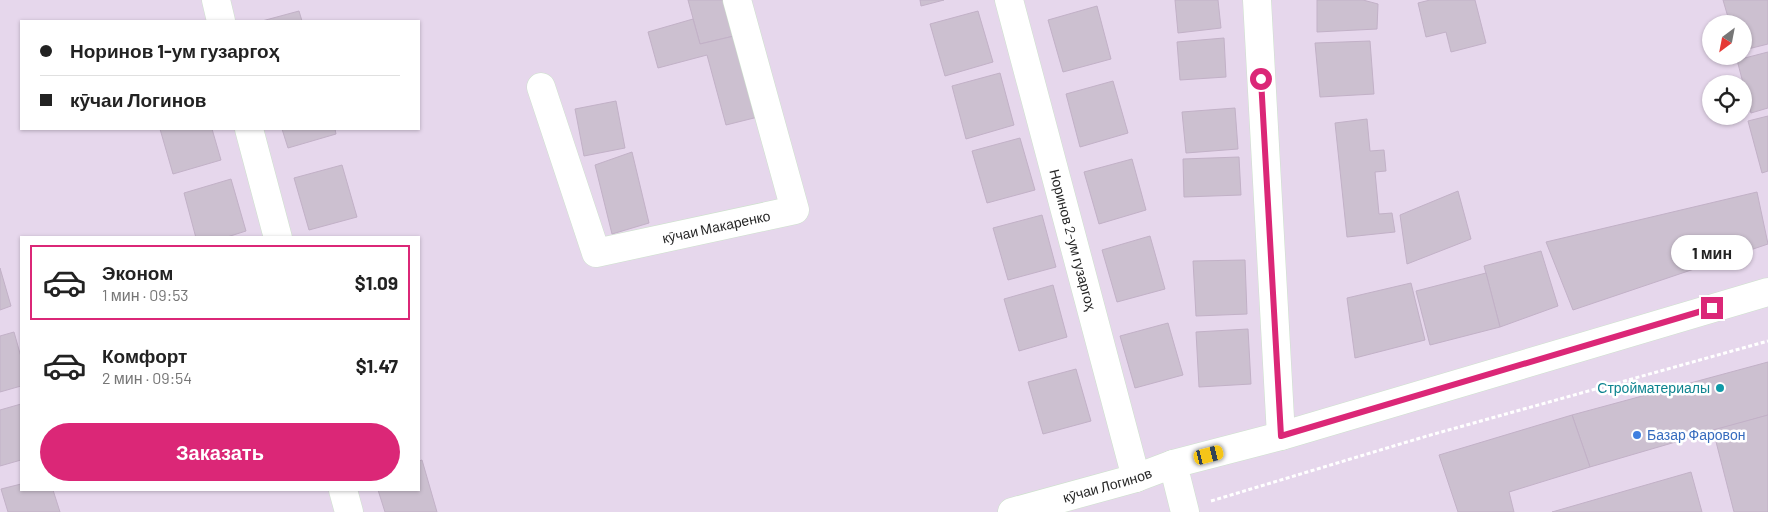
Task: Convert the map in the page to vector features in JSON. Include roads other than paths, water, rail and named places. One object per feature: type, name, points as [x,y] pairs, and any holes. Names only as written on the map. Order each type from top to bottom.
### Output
[{"type":"street","points":[[216,0],[222,20]]},
{"type":"street","name":"кӯчаи Макаренко","points":[[541,87],[596,253],[795,210],[737,0]]},
{"type":"street","name":"Норинов 2-ум гузаргоҳ","points":[[1009,0],[1136,478]]},
{"type":"street","points":[[1257,0],[1281,436]]},
{"type":"street","points":[[249,130],[277,236]]},
{"type":"street","points":[[1197,507],[1173,464],[1281,436],[1768,292]]},
{"type":"street","name":"кӯчаи Логинов","points":[[1012,512],[1136,478],[1173,464]]},
{"type":"street","points":[[343,491],[349,512]]},
{"type":"place","name":"Стройматериалы","points":[[1720,388]]},
{"type":"place","name":"Базар Фаровон","points":[[1637,435]]}]
